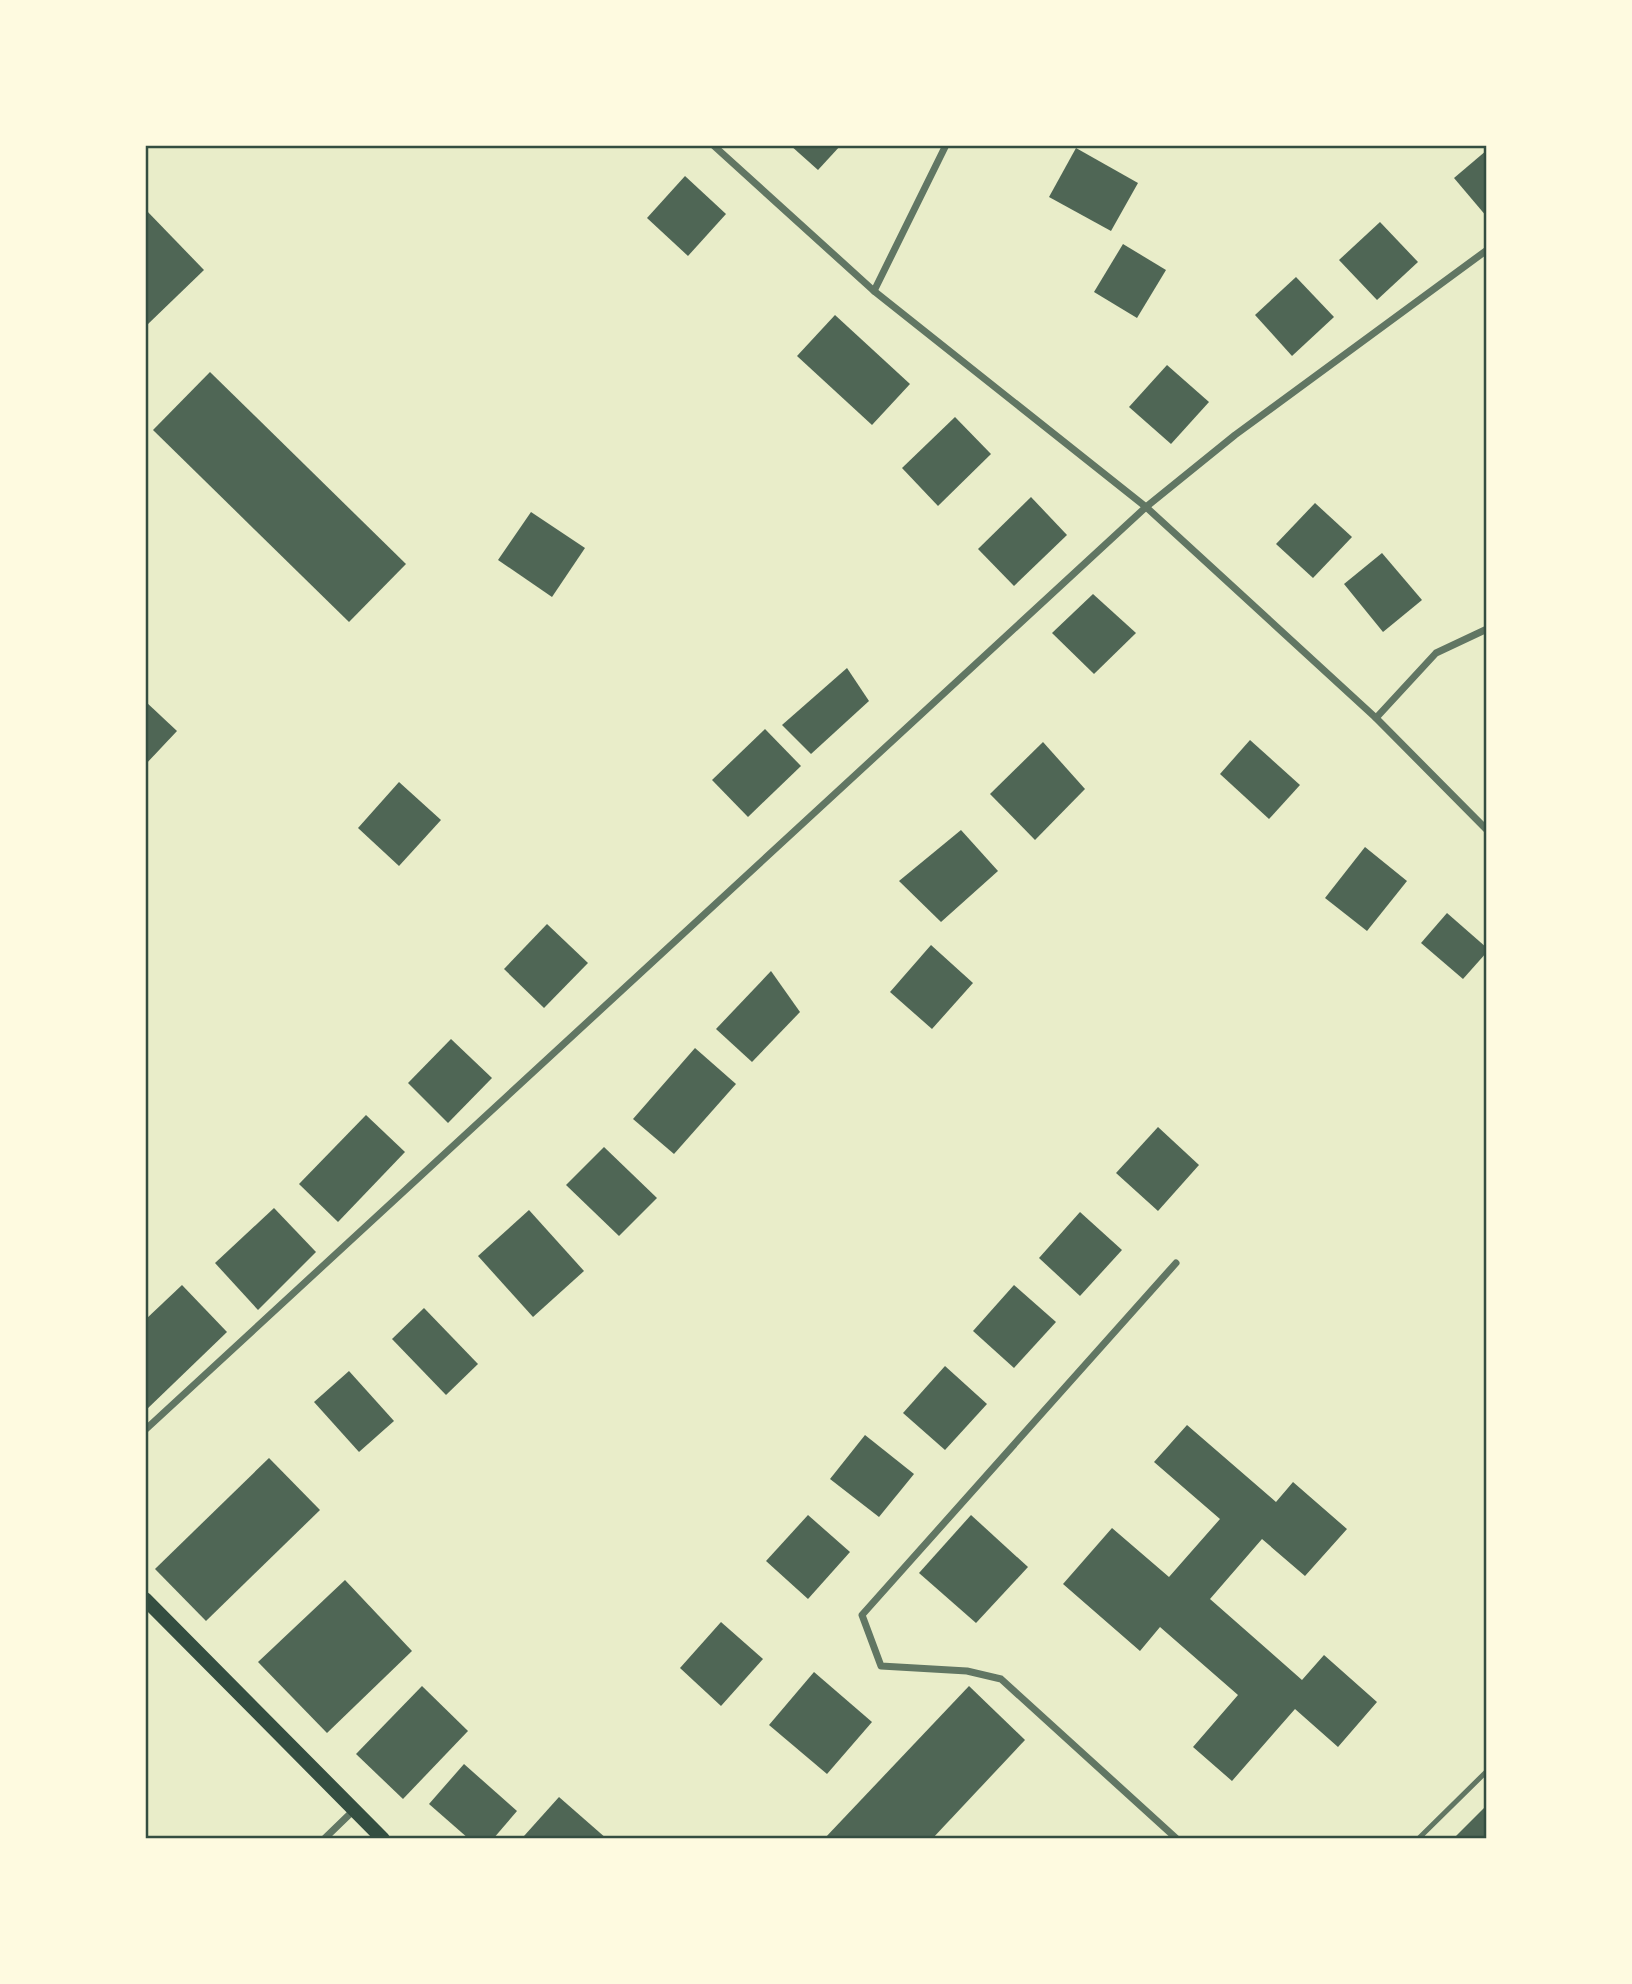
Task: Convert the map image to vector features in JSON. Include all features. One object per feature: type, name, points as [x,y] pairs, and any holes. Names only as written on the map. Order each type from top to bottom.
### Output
[{"type":"main road","points":[[145,1599],[383,1839]]},
{"type":"street","points":[[713,145],[874,291],[1146,507],[1376,718],[1487,830]]},
{"type":"street","points":[[874,291],[946,145]]},
{"type":"street","points":[[145,1430],[1146,507],[1235,435],[1487,250]]},
{"type":"street","points":[[1376,718],[1436,653],[1487,629]]},
{"type":"street","points":[[1176,1263],[862,1615],[881,1666],[967,1671],[1001,1679],[1177,1839]]},
{"type":"street","points":[[324,1839],[354,1809]]},
{"type":"lane","points":[[1418,1839],[1487,1771]]},
{"type":"building","points":[[790,145],[841,145],[818,170]]},
{"type":"building","points":[[1076,148],[1138,183],[1111,231],[1049,197]]},
{"type":"building","points":[[1487,150],[1487,217],[1454,178]]},
{"type":"building","points":[[685,176],[726,214],[688,256],[647,218]]},
{"type":"building","points":[[145,209],[204,270],[147,325],[145,323]]},
{"type":"building","points":[[1380,222],[1418,262],[1377,300],[1339,260]]},
{"type":"building","points":[[1123,244],[1166,270],[1137,318],[1094,292]]},
{"type":"building","points":[[1296,277],[1334,317],[1292,356],[1255,315]]},
{"type":"building","points":[[835,315],[910,384],[872,425],[797,356]]},
{"type":"building","points":[[1167,365],[1209,402],[1171,444],[1129,407]]},
{"type":"building","points":[[210,372],[406,564],[349,622],[153,430]]},
{"type":"building","points":[[955,417],[991,454],[938,506],[902,468]]},
{"type":"building","points":[[1031,497],[1067,535],[1014,586],[978,549]]},
{"type":"building","points":[[1315,503],[1352,537],[1313,578],[1276,544]]},
{"type":"building","points":[[531,512],[585,548],[552,597],[498,560]]},
{"type":"building","points":[[1382,553],[1422,600],[1383,632],[1344,584]]},
{"type":"building","points":[[1093,594],[1136,633],[1094,674],[1052,633]]},
{"type":"building","points":[[847,668],[869,701],[811,754],[782,725]]},
{"type":"building","points":[[145,701],[177,731],[145,765]]},
{"type":"building","points":[[765,729],[801,766],[748,817],[712,780]]},
{"type":"building","points":[[1250,740],[1300,785],[1269,819],[1220,774]]},
{"type":"building","points":[[1043,742],[1085,789],[1035,840],[990,794]]},
{"type":"building","points":[[399,782],[441,820],[399,866],[358,828]]},
{"type":"building","points":[[961,830],[998,871],[941,922],[899,881]]},
{"type":"building","points":[[1365,847],[1407,881],[1367,931],[1325,898]]},
{"type":"building","points":[[1447,913],[1487,948],[1487,952],[1463,979],[1421,943]]},
{"type":"building","points":[[547,924],[588,963],[544,1008],[504,969]]},
{"type":"building","points":[[931,945],[973,983],[932,1029],[890,992]]},
{"type":"building","points":[[771,971],[800,1012],[752,1062],[716,1029]]},
{"type":"building","points":[[451,1039],[492,1078],[448,1123],[408,1083]]},
{"type":"building","points":[[695,1048],[736,1084],[674,1154],[633,1119]]},
{"type":"building","points":[[366,1115],[405,1152],[338,1222],[299,1184]]},
{"type":"building","points":[[1158,1127],[1199,1165],[1158,1211],[1116,1173]]},
{"type":"building","points":[[604,1147],[657,1198],[619,1236],[566,1185]]},
{"type":"building","points":[[274,1208],[316,1252],[258,1310],[215,1263]]},
{"type":"building","points":[[529,1210],[584,1271],[533,1317],[478,1256]]},
{"type":"building","points":[[1080,1212],[1122,1250],[1080,1296],[1039,1258]]},
{"type":"building","points":[[182,1285],[227,1332],[145,1411],[145,1320]]},
{"type":"building","points":[[1014,1285],[1056,1322],[1014,1368],[973,1331]]},
{"type":"building","points":[[424,1308],[478,1364],[446,1395],[392,1339]]},
{"type":"building","points":[[945,1366],[987,1404],[945,1450],[903,1413]]},
{"type":"building","points":[[349,1371],[394,1421],[359,1452],[314,1402]]},
{"type":"building","points":[[1187,1425],[1276,1502],[1293,1482],[1347,1529],[1305,1576],[1262,1539],[1210,1599],[1302,1680],[1324,1655],[1377,1702],[1338,1747],[1295,1709],[1232,1781],[1193,1747],[1238,1695],[1160,1627],[1140,1651],[1063,1584],[1112,1528],[1169,1577],[1220,1519],[1154,1462]]},
{"type":"building","points":[[865,1435],[914,1474],[879,1517],[830,1479]]},
{"type":"building","points":[[269,1458],[320,1510],[206,1621],[155,1569]]},
{"type":"building","points":[[808,1515],[850,1552],[808,1599],[766,1561]]},
{"type":"building","points":[[971,1515],[1028,1567],[976,1623],[919,1573]]},
{"type":"building","points":[[345,1580],[412,1651],[327,1733],[258,1662]]},
{"type":"building","points":[[721,1622],[763,1659],[721,1706],[680,1668]]},
{"type":"building","points":[[814,1672],[872,1722],[827,1774],[769,1725]]},
{"type":"building","points":[[422,1686],[468,1731],[403,1799],[356,1754]]},
{"type":"building","points":[[969,1686],[1025,1740],[932,1839],[824,1839]]},
{"type":"building","points":[[464,1764],[517,1811],[493,1839],[469,1839],[429,1804]]},
{"type":"building","points":[[559,1797],[607,1839],[527,1839],[524,1836]]},
{"type":"building","points":[[1487,1805],[1487,1839],[1453,1839]]}]
